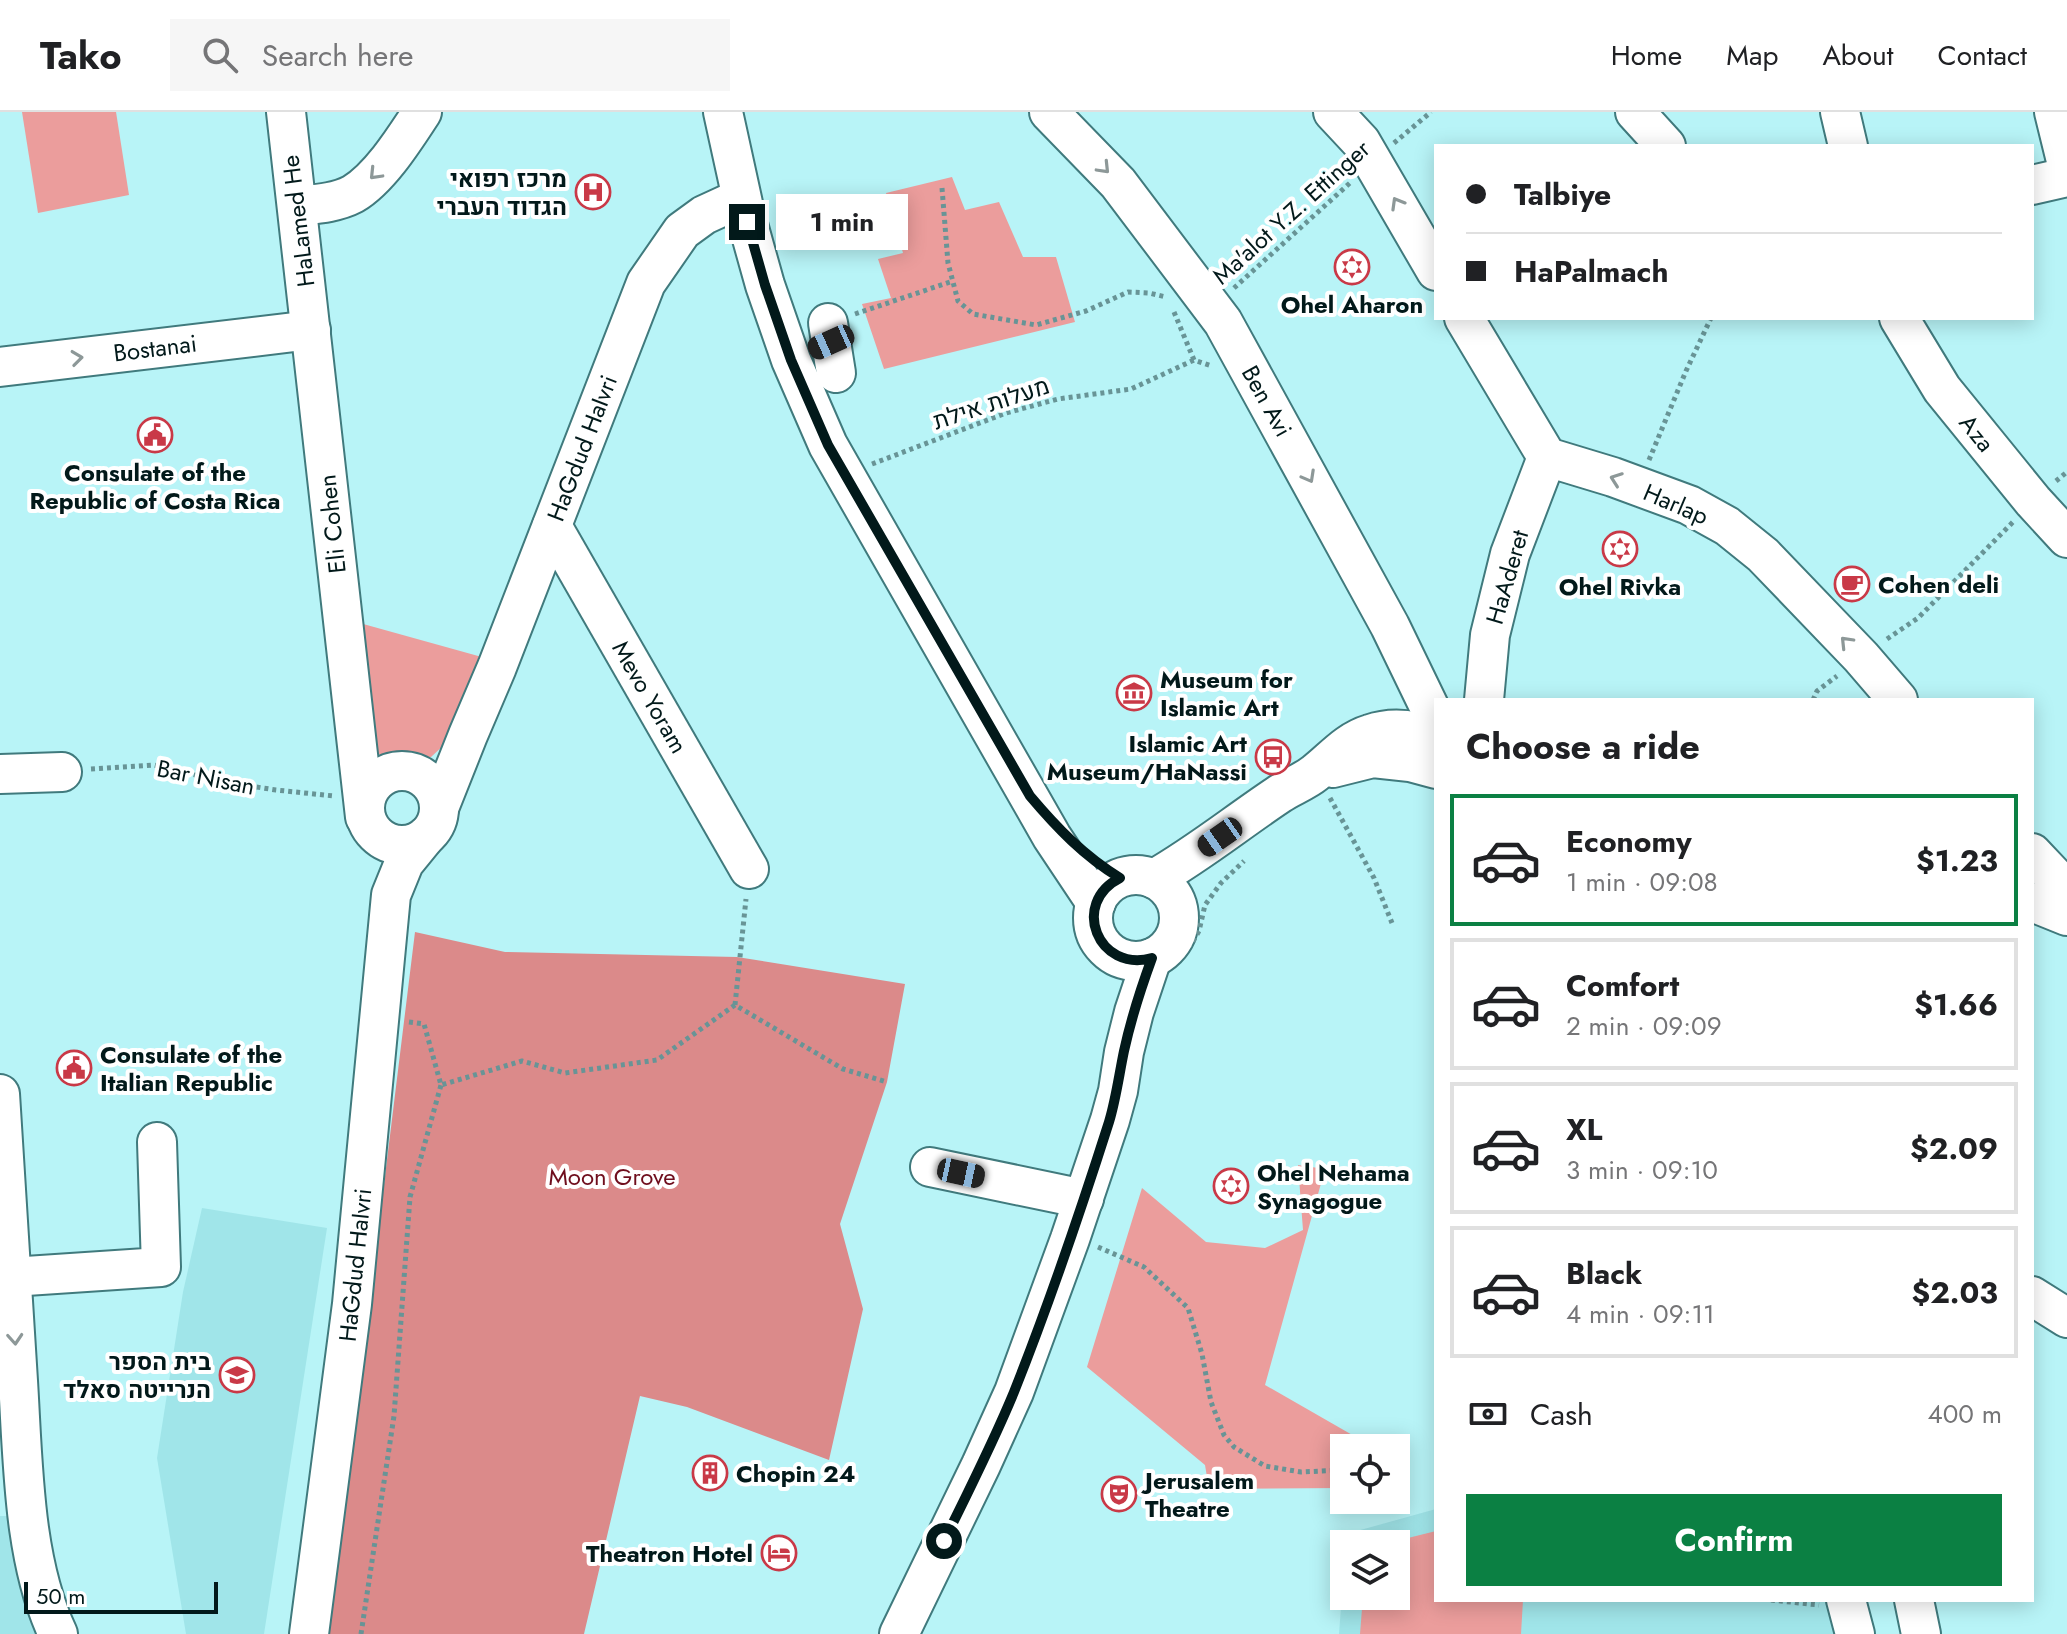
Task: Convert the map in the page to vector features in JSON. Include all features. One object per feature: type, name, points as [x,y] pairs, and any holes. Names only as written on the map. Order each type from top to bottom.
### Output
[{"type":"street","name":"HaLamed He","points":[[286,112],[311,330]]},
{"type":"street","points":[[297,206],[336,200],[353,194],[365,185],[384,165],[422,112]]},
{"type":"street","points":[[723,112],[741,198],[765,285],[791,360],[828,445],[1030,796],[1057,828],[1124,887],[1171,892],[1179,919],[1165,958],[1134,1012],[1118,1091],[1084,1199],[1014,1392],[899,1634]]},
{"type":"street","name":"Ben Avi","points":[[1049,112],[1118,183],[1223,322],[1383,612],[1434,717]]},
{"type":"street","points":[[1333,112],[1361,142],[1434,268]]},
{"type":"street","points":[[1635,112],[1664,144]]},
{"type":"street","points":[[1840,112],[1848,144]]},
{"type":"street","points":[[2054,112],[2067,165]]},
{"type":"street","points":[[2034,185],[2067,177]]},
{"type":"street","name":"HaGdud HaIvri","points":[[309,1634],[352,1304],[391,895],[404,863],[433,822],[497,667],[646,283],[682,231],[704,215],[741,198]]},
{"type":"street","points":[[1465,320],[1547,457]]},
{"type":"street","name":"Aza","points":[[1900,320],[1942,389],[2067,538]]},
{"type":"street","name":"Bostanai","points":[[0,367],[311,330]]},
{"type":"street","name":"Eli Cohen","points":[[311,330],[353,718],[370,757],[379,798]]},
{"type":"street","points":[[791,360],[832,346]]},
{"type":"street","name":"Harlap","points":[[1547,457],[1689,505],[1727,526],[1763,555],[1896,698]]},
{"type":"street","name":"HaAderet","points":[[1484,698],[1490,635],[1510,554],[1547,457]]},
{"type":"street","name":"Mevo Yoram","points":[[552,526],[749,869]]},
{"type":"street","points":[[1370,746],[1399,706],[1407,687],[1409,663]]},
{"type":"street","points":[[1179,919],[1279,794],[1399,729],[1434,737]]},
{"type":"street","name":"HaGdud HaIvri","points":[[391,895],[383,858],[379,798],[433,766],[468,735]]},
{"type":"street","points":[[1370,746],[1434,746]]},
{"type":"street","points":[[1370,746],[1434,768]]},
{"type":"street","points":[[0,774],[62,772]]},
{"type":"street","points":[[421,775],[438,795],[433,822],[415,843],[389,843],[380,838],[379,798],[421,775]]},
{"type":"street","points":[[1165,958],[1131,960],[1112,953],[1096,931],[1094,917],[1124,887],[1199,852],[1244,840]]},
{"type":"street","points":[[2035,865],[2067,890]]},
{"type":"street","points":[[2034,903],[2067,916]]},
{"type":"street","points":[[1112,953],[1124,1052]]},
{"type":"street","points":[[0,1094],[28,1513],[39,1583],[58,1634]]},
{"type":"street","points":[[11,1277],[161,1267],[157,1142]]},
{"type":"street","points":[[930,1167],[1084,1199]]},
{"type":"street","points":[[2034,1297],[2067,1318]]},
{"type":"street","points":[[1914,1602],[1921,1634]]},
{"type":"street","points":[[1837,1603],[1855,1634]]},
{"type":"path","name":"Ma'alot Y.Z. Ettinger","points":[[1212,307],[1431,112]]},
{"type":"path","points":[[942,188],[948,263],[958,301],[973,314],[1036,325],[1086,311],[1128,292],[1168,298]]},
{"type":"path","points":[[890,302],[953,281]]},
{"type":"path","points":[[1174,310],[1194,360],[1219,368],[1246,363]]},
{"type":"path","points":[[1638,487],[1710,320]]},
{"type":"path","name":"מעלות אילת","points":[[845,475],[1006,413],[1058,399],[1131,389],[1194,360]]},
{"type":"path","points":[[1861,657],[1918,618],[2033,501]]},
{"type":"path","name":"Bar Nisan","points":[[62,772],[154,765],[276,790],[379,798]]},
{"type":"path","points":[[1315,773],[1374,878],[1392,923]]},
{"type":"path","points":[[1165,958],[1192,943],[1199,931],[1205,905],[1221,883],[1244,840]]},
{"type":"path","points":[[441,1085],[522,1061],[565,1073],[657,1060],[735,1005],[749,869]]},
{"type":"path","points":[[735,1005],[843,1069],[887,1082]]},
{"type":"path","points":[[361,1634],[394,1416],[410,1197],[441,1085],[424,1024]]},
{"type":"path","points":[[1070,1239],[1098,1247],[1144,1267],[1188,1308],[1202,1354],[1211,1402],[1224,1435],[1234,1447],[1265,1466],[1301,1472],[1330,1471]]},
{"type":"path","points":[[1815,1602],[1837,1603]]},
{"type":"shaded area","points":[[22,112],[116,112],[129,195],[38,213]]},
{"type":"shaded area","points":[[952,177],[965,210],[999,202],[1023,257],[1056,257],[1075,322],[884,369],[862,304],[891,298],[878,259],[903,253],[886,193]]},
{"type":"shaded area","points":[[356,622],[489,659],[458,732],[431,757],[402,761],[379,754],[360,729]]},
{"type":"shaded area","points":[[1298,1165],[1325,1169],[1265,1385],[1351,1434],[1330,1434],[1330,1488],[1209,1489],[1205,1465],[1087,1367],[1142,1188],[1206,1242],[1265,1248],[1303,1230]]},
{"type":"shaded area","name":"בית הספר הנרייטה סאלד","points":[[202,1208],[327,1228],[264,1634],[186,1634],[157,1458],[183,1292]]},
{"type":"shaded area","points":[[1434,1510],[1434,1602],[1836,1602],[1844,1634],[1339,1634],[1341,1610],[1410,1610],[1410,1530],[1360,1530]]},
{"type":"shaded area","points":[[0,1516],[14,1516],[26,1605],[36,1634],[0,1634]]},
{"type":"shaded area","points":[[1434,1532],[1434,1602],[1523,1602],[1521,1634],[1360,1634],[1362,1610],[1410,1610],[1410,1538]]},
{"type":"green space","name":"Moon Grove","points":[[415,932],[505,952],[737,957],[905,984],[887,1082],[840,1224],[863,1309],[829,1460],[687,1407],[640,1396],[584,1634],[325,1634]]},
{"type":"place","name":"מרכז רפואי הגדוד העברי","points":[[593,192]]},
{"type":"place","name":"Ohel Aharon","points":[[1352,267]]},
{"type":"place","name":"Consulate of the Republic of Costa Rica","points":[[155,435]]},
{"type":"place","name":"Ohel Rivka","points":[[1620,549]]},
{"type":"place","name":"Cohen deli","points":[[1852,584]]},
{"type":"place","name":"Museum for Islamic Art","points":[[1134,693]]},
{"type":"place","name":"Islamic Art Museum/HaNassi","points":[[1273,757]]},
{"type":"place","name":"Consulate of the Italian Republic","points":[[74,1068]]},
{"type":"place","name":"Ohel Nehama Synagogue","points":[[1231,1186]]},
{"type":"place","name":"בית הספר הנרייטה סאלד","points":[[237,1375]]},
{"type":"place","name":"Chopin 24","points":[[710,1473]]},
{"type":"place","name":"Jerusalem Theatre","points":[[1119,1494]]},
{"type":"place","name":"Theatron Hotel","points":[[779,1553]]},
{"type":"route","points":[[747,222],[791,360],[828,445],[1030,796],[1079,849],[1120,878],[1103,891],[1096,903],[1094,924],[1098,937],[1112,953],[1125,959],[1152,958],[1134,1012],[1110,1120],[1070,1239],[1014,1392],[944,1541]]}]
